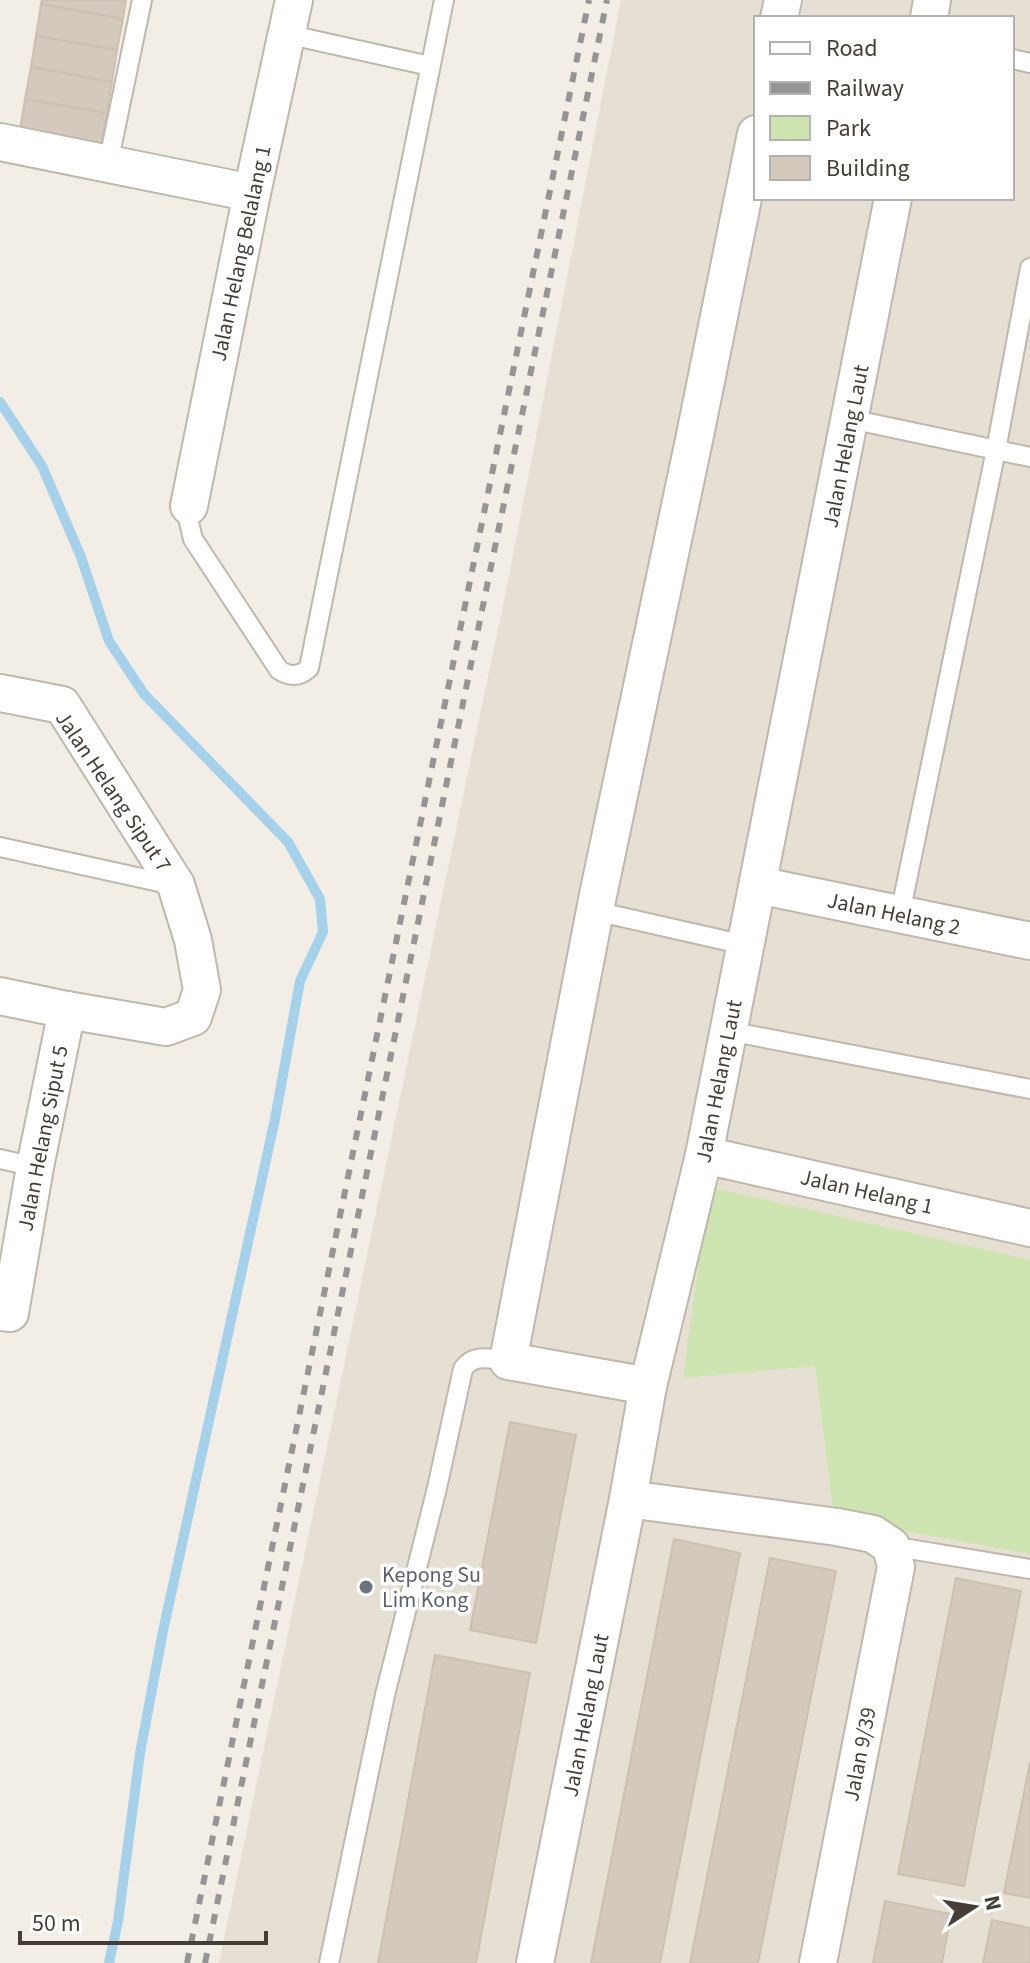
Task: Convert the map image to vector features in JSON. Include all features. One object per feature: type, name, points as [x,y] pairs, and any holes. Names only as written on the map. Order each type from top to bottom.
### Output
[{"type":"street","name":"Jalan Helang Belalang 1","points":[[189,506],[290,17]]},
{"type":"street","points":[[0,142],[252,193]]},
{"type":"street","points":[[648,1386],[508,1361],[595,911],[754,144]]},
{"type":"street","name":"Jalan Helang Laut","points":[[535,1963],[648,1386],[704,1155],[893,200]]},
{"type":"street","name":"Jalan Helang Siput 7","points":[[0,693],[62,705],[176,885],[193,940],[202,990],[193,1017],[166,1027],[67,1010]]},
{"type":"street","name":"Jalan Helang 2","points":[[758,885],[1030,941]]},
{"type":"street","points":[[0,996],[67,1010]]},
{"type":"street","name":"Jalan Helang Siput 5","points":[[5,1312],[67,1010]]},
{"type":"street","name":"Jalan Helang 1","points":[[704,1155],[1030,1228]]},
{"type":"street","points":[[628,1499],[837,1527],[873,1534],[891,1546]]},
{"type":"street","name":"Jalan 9/39","points":[[818,1963],[896,1567],[891,1546]]},
{"type":"lane","points":[[108,164],[142,0]]},
{"type":"lane","points":[[189,506],[188,518],[193,539],[279,670],[287,675],[303,673],[309,668],[444,0]]},
{"type":"lane","points":[[290,17],[430,66]]},
{"type":"lane","points":[[900,914],[996,450],[1030,268]]},
{"type":"lane","points":[[850,419],[1030,457]]},
{"type":"lane","points":[[0,847],[176,885]]},
{"type":"lane","points":[[595,911],[745,945]]},
{"type":"lane","points":[[728,1031],[1030,1089]]},
{"type":"lane","points":[[0,1159],[35,1167]]},
{"type":"lane","points":[[329,1963],[385,1695],[437,1488],[463,1369],[475,1358],[508,1361]]},
{"type":"lane","points":[[891,1546],[1030,1569]]},
{"type":"shaded area","points":[[621,0],[1030,0],[1030,1963],[219,1963],[506,591]]},
{"type":"green space","points":[[709,1187],[1030,1260],[1030,1554],[834,1518],[815,1366],[683,1378]]},
{"type":"building","points":[[42,0],[126,0],[123,19],[41,4]]},
{"type":"building","points":[[41,4],[123,19],[117,50],[36,36]]},
{"type":"building","points":[[36,36],[117,50],[112,82],[31,67]]},
{"type":"building","points":[[31,67],[112,82],[107,113],[25,99]]},
{"type":"building","points":[[25,99],[107,113],[101,145],[20,130]]},
{"type":"building","points":[[510,1422],[576,1435],[536,1643],[470,1630]]},
{"type":"building","points":[[674,1539],[740,1553],[660,1963],[591,1963]]},
{"type":"building","points":[[770,1558],[836,1571],[758,1963],[690,1963]]},
{"type":"building","points":[[956,1578],[1021,1591],[964,1886],[898,1874]]},
{"type":"building","points":[[435,1655],[530,1673],[476,1963],[378,1963]]},
{"type":"building","points":[[1030,1762],[1030,1898],[1004,1893]]},
{"type":"building","points":[[885,1901],[951,1914],[942,1963],[873,1963]]},
{"type":"building","points":[[992,1920],[1030,1928],[1030,1963],[983,1963]]},
{"type":"waterway","points":[[0,402],[42,466],[81,557],[109,641],[144,694],[288,842],[320,899],[323,932],[300,981],[275,1119],[163,1631],[140,1753],[118,1921],[109,1963]]},
{"type":"railway","points":[[187,1963],[589,0]]},
{"type":"railway","points":[[205,1963],[607,0]]},
{"type":"place","name":"Kepong Su Lim Kong","points":[[366,1587]]}]
